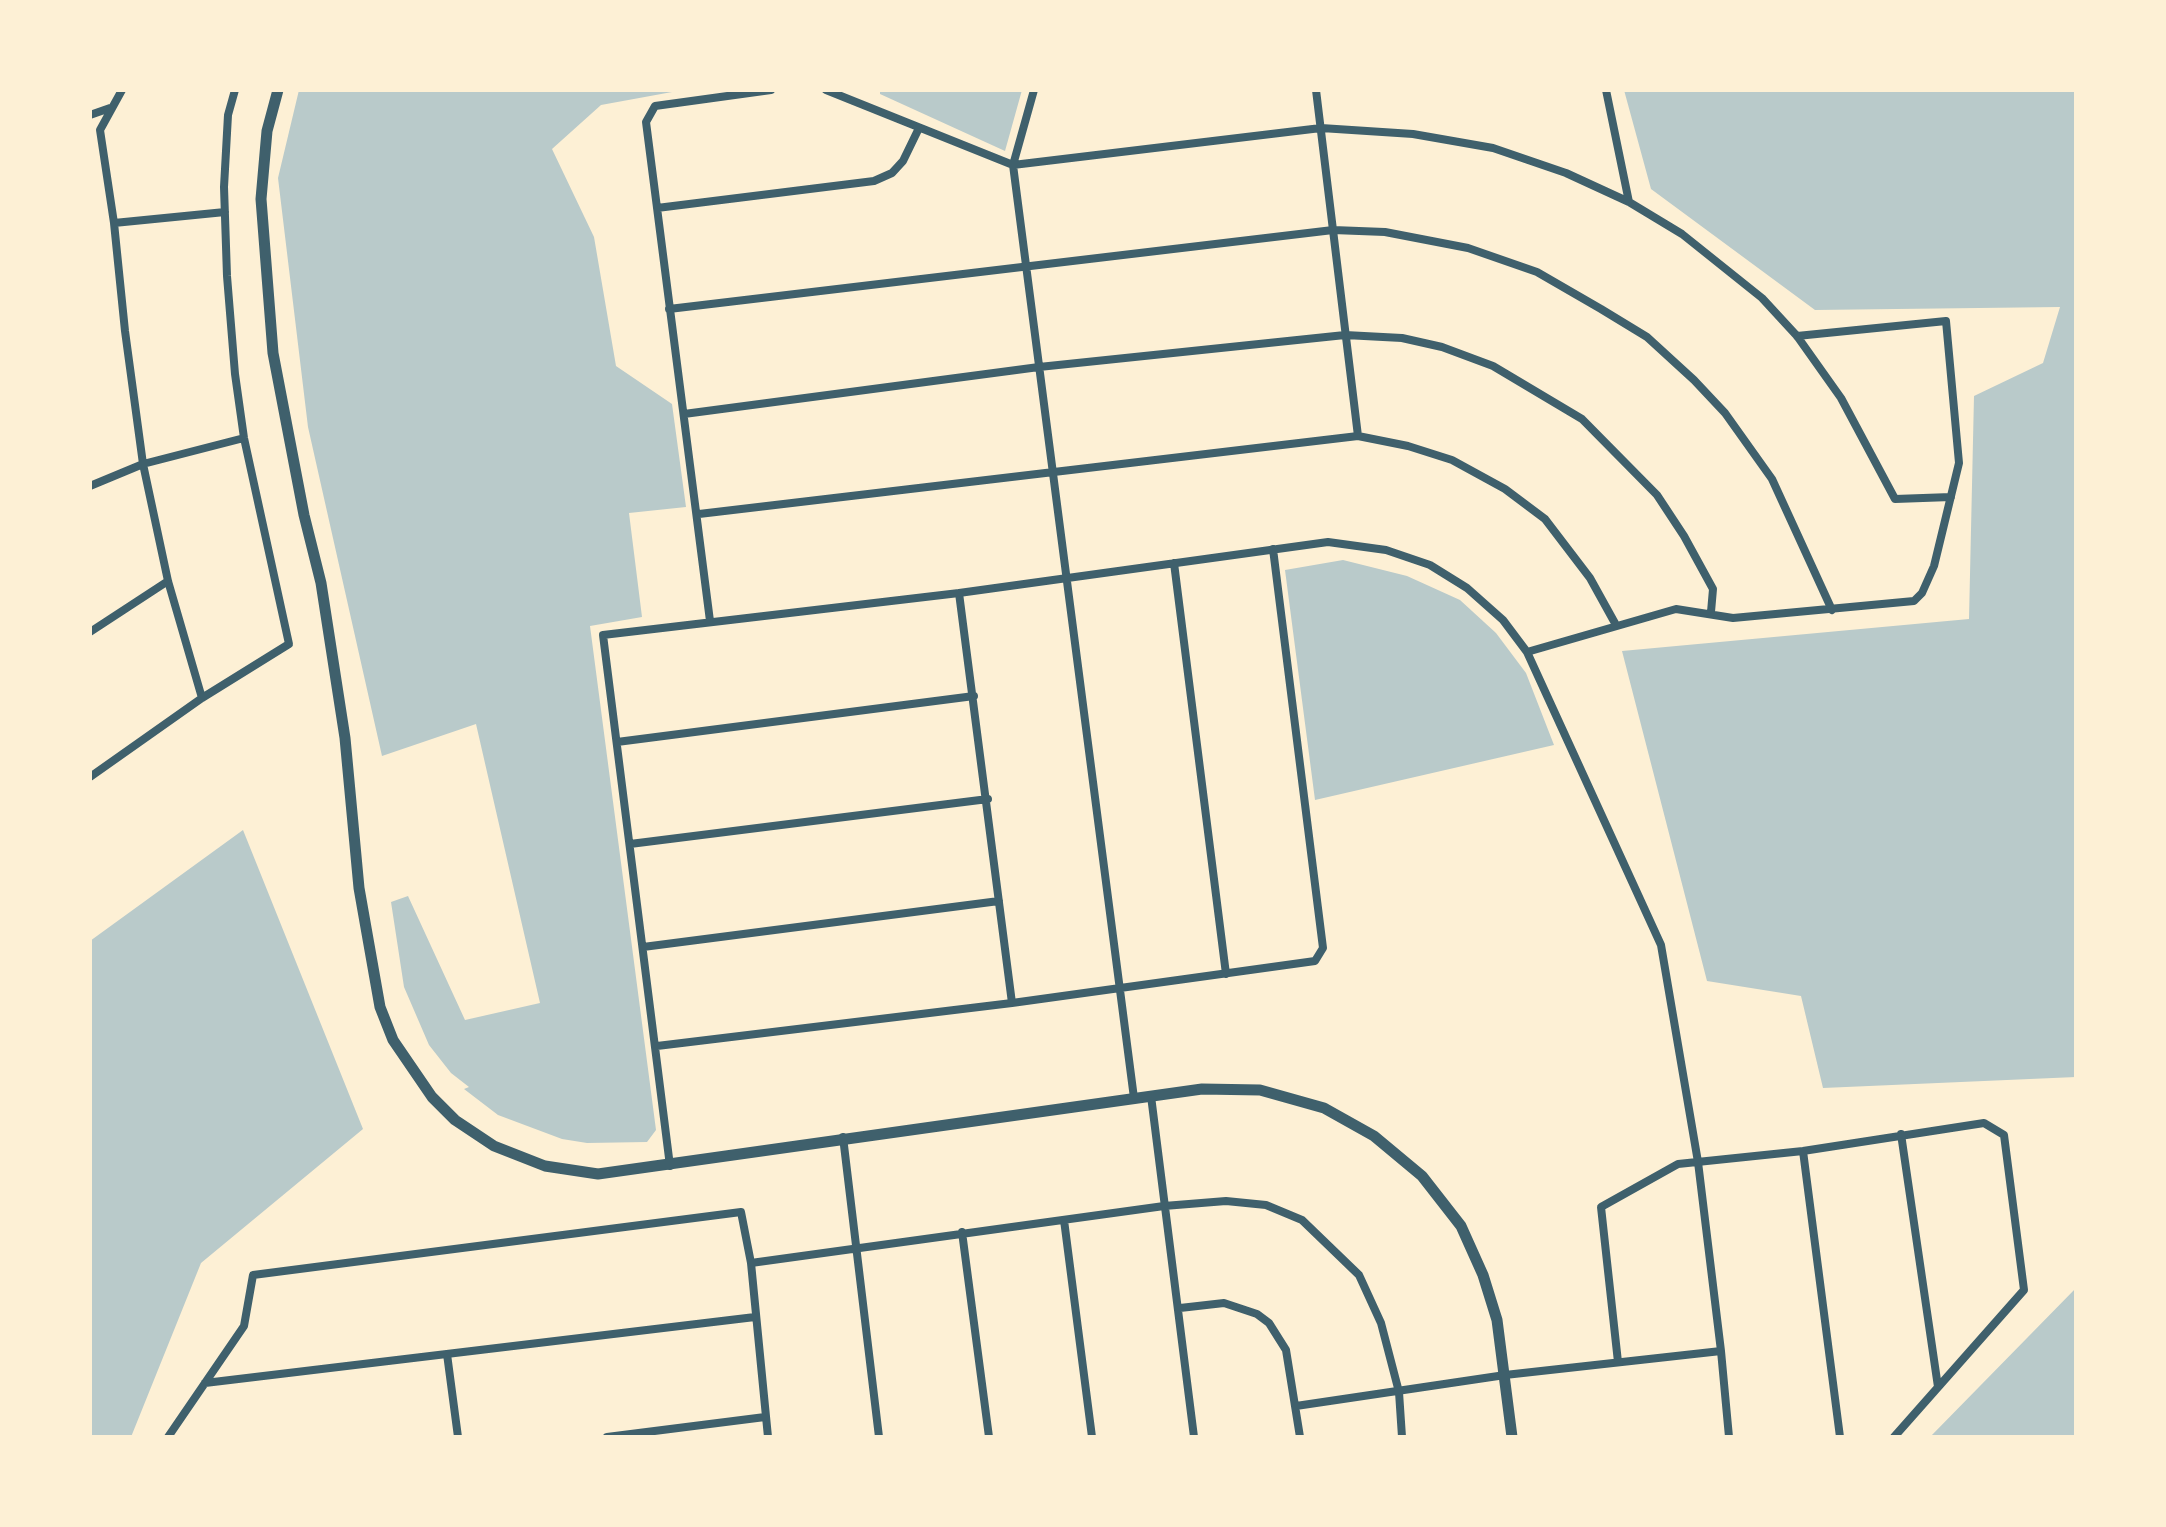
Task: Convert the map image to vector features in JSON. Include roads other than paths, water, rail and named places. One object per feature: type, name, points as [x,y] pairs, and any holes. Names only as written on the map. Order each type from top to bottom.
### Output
[{"type":"street","points":[[122,90],[100,130],[143,464],[168,581],[202,698]]},
{"type":"street","points":[[90,777],[202,698],[289,644],[244,438],[227,276],[228,115],[235,90]]},
{"type":"street","points":[[278,90],[267,131],[261,199],[273,353],[304,515],[321,583],[345,738],[359,888],[380,1007],[393,1040],[432,1097],[455,1120],[494,1146],[545,1166],[598,1174],[670,1167],[843,1137],[1202,1089],[1260,1090],[1324,1108],[1374,1136],[1422,1176],[1461,1226],[1483,1275],[1497,1320],[1512,1437]]},
{"type":"street","points":[[710,621],[699,514],[646,122],[655,106],[771,90]]},
{"type":"street","points":[[826,90],[1013,165],[1321,128],[1413,134],[1493,148],[1566,173],[1629,202],[1715,258],[1762,298],[1797,336],[1864,435],[1895,499],[1951,497]]},
{"type":"street","points":[[1034,90],[1013,165],[1134,1098]]},
{"type":"street","points":[[1316,90],[1358,436]]},
{"type":"street","points":[[1606,90],[1629,202]]},
{"type":"street","points":[[90,115],[110,108]]},
{"type":"street","points":[[657,208],[874,181],[892,173],[903,161],[919,128]]},
{"type":"street","points":[[90,135],[100,130]]},
{"type":"street","points":[[114,223],[225,212]]},
{"type":"street","points":[[669,309],[1333,230],[1385,232],[1468,248],[1537,272],[1647,337],[1725,413],[1772,479],[1832,610]]},
{"type":"street","points":[[1527,652],[1676,609],[1711,612],[1733,618],[1914,601],[1922,593],[1934,566],[1959,463],[1946,321],[1797,336]]},
{"type":"street","points":[[684,414],[1039,367],[1345,335],[1402,338],[1442,347],[1493,366],[1582,419],[1624,459],[1664,505],[1713,589],[1711,612]]},
{"type":"street","points":[[699,514],[1358,436],[1408,446],[1452,460],[1535,511],[1571,549],[1616,625]]},
{"type":"street","points":[[90,486],[143,464],[244,438]]},
{"type":"street","points":[[670,1167],[603,635],[959,593],[1328,542],[1386,550],[1430,565],[1467,588],[1494,612],[1527,652],[1661,945],[1698,1162],[1729,1437]]},
{"type":"street","points":[[657,1046],[1012,1003],[1315,961],[1323,948],[1273,549]]},
{"type":"street","points":[[1174,563],[1226,974]]},
{"type":"street","points":[[90,632],[168,581]]},
{"type":"street","points":[[959,593],[1012,1003]]},
{"type":"street","points":[[617,742],[974,696]]},
{"type":"street","points":[[630,844],[988,799]]},
{"type":"street","points":[[643,947],[999,901]]},
{"type":"street","points":[[1151,1096],[1194,1437]]},
{"type":"street","points":[[1618,1362],[1601,1207],[1678,1164],[1803,1151],[1984,1123],[2004,1135],[2024,1290],[1894,1437]]},
{"type":"street","points":[[1901,1134],[1938,1387]]},
{"type":"street","points":[[843,1137],[879,1437]]},
{"type":"street","points":[[1803,1151],[1840,1437]]},
{"type":"street","points":[[751,1263],[1164,1206],[1226,1201],[1266,1205],[1302,1220],[1359,1275],[1377,1311],[1399,1392],[1402,1437]]},
{"type":"street","points":[[168,1437],[244,1326],[253,1275],[741,1212],[751,1263],[768,1437]]},
{"type":"street","points":[[1064,1220],[1092,1437]]},
{"type":"street","points":[[962,1232],[989,1437]]},
{"type":"street","points":[[1180,1308],[1224,1303],[1257,1314],[1269,1323],[1286,1350],[1300,1437]]},
{"type":"street","points":[[205,1383],[755,1317]]},
{"type":"street","points":[[1296,1406],[1505,1375],[1721,1351]]},
{"type":"street","points":[[447,1354],[458,1437]]},
{"type":"street","points":[[607,1437],[765,1417]]}]
